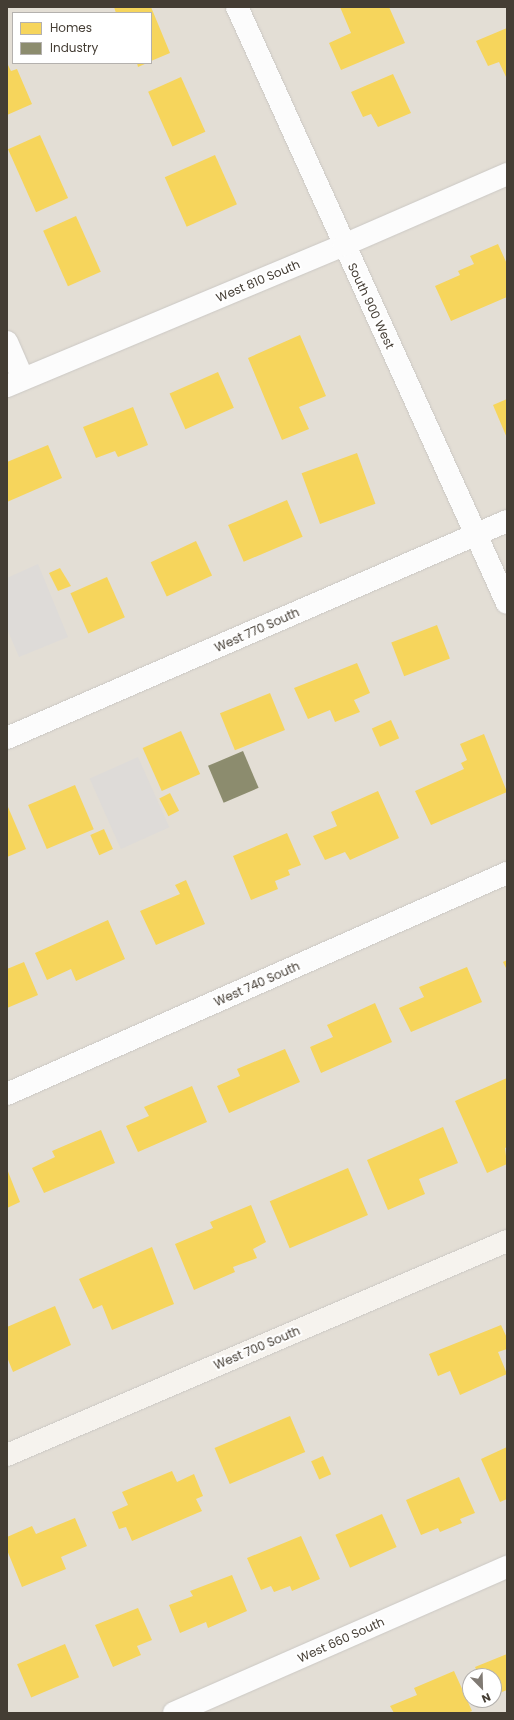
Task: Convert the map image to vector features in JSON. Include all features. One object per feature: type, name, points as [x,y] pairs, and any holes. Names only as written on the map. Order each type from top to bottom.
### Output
[{"type":"street","name":"South 900 West","points":[[237,7],[507,603]]},
{"type":"street","name":"West 810 South","points":[[15,383],[344,245],[507,174]]},
{"type":"street","points":[[7,342],[15,383]]},
{"type":"street","name":"West 770 South","points":[[7,738],[507,521]]},
{"type":"street","name":"West 740 South","points":[[7,1094],[507,873]]},
{"type":"street","name":"West 700 South","points":[[7,1454],[507,1241]]},
{"type":"street","name":"West 660 South","points":[[174,1713],[507,1568]]},
{"type":"shaded area","points":[[7,7],[507,7],[507,1713],[7,1713]]},
{"type":"shaded area","points":[[38,564],[68,637],[19,657],[7,629],[7,578]]},
{"type":"shaded area","points":[[138,757],[169,827],[121,849],[90,779]]},
{"type":"building: Homes","points":[[114,7],[151,7],[170,53],[152,61],[152,12],[116,12]]},
{"type":"building: Homes","points":[[340,7],[389,7],[405,43],[341,70],[329,43],[351,33]]},
{"type":"building: Homes","points":[[507,28],[507,79],[499,62],[488,66],[476,41]]},
{"type":"building: Homes","points":[[7,63],[11,71],[17,69],[32,104],[7,115]]},
{"type":"building: Homes","points":[[137,64],[145,64],[138,67]]},
{"type":"building: Homes","points":[[393,74],[411,113],[378,127],[371,114],[363,117],[351,92]]},
{"type":"building: Homes","points":[[181,77],[205,132],[173,146],[148,92]]},
{"type":"building: Homes","points":[[40,135],[68,198],[36,212],[8,149]]},
{"type":"building: Homes","points":[[215,155],[237,204],[187,227],[165,177]]},
{"type":"building: Homes","points":[[76,216],[101,272],[68,286],[43,231]]},
{"type":"building: Homes","points":[[498,244],[507,264],[507,297],[451,321],[435,286],[460,275],[458,271],[474,264],[470,256]]},
{"type":"building: Homes","points":[[300,335],[326,396],[299,407],[309,429],[282,440],[248,358]]},
{"type":"building: Homes","points":[[218,372],[234,408],[185,429],[170,394]]},
{"type":"building: Homes","points":[[507,399],[507,438],[493,405]]},
{"type":"building: Homes","points":[[133,407],[148,445],[118,457],[115,451],[96,458],[83,427]]},
{"type":"building: Homes","points":[[48,445],[62,478],[7,502],[7,462]]},
{"type":"building: Homes","points":[[357,453],[375,504],[320,524],[302,473]]},
{"type":"building: Homes","points":[[287,500],[303,537],[244,562],[228,525]]},
{"type":"building: Homes","points":[[196,541],[212,575],[167,597],[151,562]]},
{"type":"building: Homes","points":[[60,568],[71,586],[58,591],[49,573]]},
{"type":"building: Homes","points":[[107,577],[125,617],[88,633],[70,593]]},
{"type":"building: Homes","points":[[437,625],[450,659],[404,676],[391,643]]},
{"type":"building: Homes","points":[[357,663],[370,693],[354,700],[360,712],[335,722],[330,710],[308,719],[294,688]]},
{"type":"building: Homes","points":[[270,693],[285,730],[235,750],[220,713]]},
{"type":"building: Homes","points":[[391,720],[399,738],[380,747],[372,729]]},
{"type":"building: Homes","points":[[181,731],[200,774],[162,791],[143,748]]},
{"type":"building: Homes","points":[[484,734],[507,792],[431,825],[415,791],[464,769],[461,763],[467,760],[460,744]]},
{"type":"building: Homes","points":[[75,785],[94,829],[47,849],[28,805]]},
{"type":"building: Homes","points":[[378,791],[399,838],[350,860],[345,852],[325,860],[313,836],[337,826],[331,812]]},
{"type":"building: Homes","points":[[170,793],[179,811],[168,816],[159,798]]},
{"type":"building: Homes","points":[[8,807],[26,849],[7,857],[7,808]]},
{"type":"building: Homes","points":[[104,829],[113,849],[99,855],[90,835]]},
{"type":"building: Homes","points":[[287,833],[301,865],[288,870],[290,875],[275,881],[278,889],[251,900],[233,856]]},
{"type":"building: Homes","points":[[186,880],[205,924],[156,945],[140,911],[180,894],[175,885]]},
{"type":"building: Homes","points":[[108,920],[125,959],[76,981],[71,969],[47,980],[35,953]]},
{"type":"building: Homes","points":[[507,960],[507,970],[503,962]]},
{"type":"building: Homes","points":[[24,962],[38,995],[7,1008],[7,969]]},
{"type":"building: Homes","points":[[467,967],[482,1002],[411,1032],[399,1008],[424,997],[419,987]]},
{"type":"building: Homes","points":[[375,1003],[392,1042],[321,1073],[310,1047],[333,1037],[327,1025]]},
{"type":"building: Homes","points":[[285,1049],[300,1082],[229,1113],[217,1086],[240,1076],[237,1069]]},
{"type":"building: Homes","points":[[507,1078],[507,1147],[505,1148],[507,1164],[487,1173],[455,1101]]},
{"type":"building: Homes","points":[[192,1086],[207,1122],[138,1152],[126,1126],[149,1116],[144,1107]]},
{"type":"building: Homes","points":[[443,1127],[458,1163],[419,1179],[425,1194],[388,1210],[367,1160]]},
{"type":"building: Homes","points":[[101,1130],[115,1163],[44,1193],[32,1168],[55,1157],[52,1151]]},
{"type":"building: Homes","points":[[348,1168],[368,1215],[290,1248],[270,1201]]},
{"type":"building: Homes","points":[[7,1169],[20,1202],[7,1208]]},
{"type":"building: Homes","points":[[251,1205],[266,1242],[253,1249],[257,1258],[233,1267],[235,1272],[194,1290],[175,1244],[213,1228],[210,1222]]},
{"type":"building: Homes","points":[[152,1247],[174,1304],[112,1330],[102,1305],[93,1309],[79,1279]]},
{"type":"building: Homes","points":[[55,1306],[71,1345],[13,1372],[7,1357],[7,1327]]},
{"type":"building: Homes","points":[[501,1325],[507,1338],[507,1349],[498,1352],[507,1374],[460,1395],[450,1371],[438,1376],[429,1354]]},
{"type":"building: Homes","points":[[290,1416],[305,1452],[230,1484],[215,1448]]},
{"type":"building: Homes","points":[[507,1447],[507,1499],[500,1502],[481,1459]]},
{"type":"building: Homes","points":[[323,1456],[331,1474],[319,1480],[311,1461]]},
{"type":"building: Homes","points":[[172,1471],[177,1482],[194,1474],[203,1496],[196,1499],[202,1511],[132,1541],[126,1527],[119,1529],[112,1512],[128,1505],[122,1492]]},
{"type":"building: Homes","points":[[459,1477],[475,1513],[460,1519],[462,1523],[440,1532],[438,1528],[421,1535],[406,1500]]},
{"type":"building: Homes","points":[[382,1514],[397,1547],[350,1568],[335,1535]]},
{"type":"building: Homes","points":[[75,1518],[87,1546],[61,1557],[66,1569],[22,1587],[7,1550],[7,1537],[32,1526],[36,1534]]},
{"type":"building: Homes","points":[[301,1536],[320,1579],[292,1591],[290,1586],[274,1592],[271,1586],[261,1590],[247,1558]]},
{"type":"building: Homes","points":[[232,1575],[247,1611],[208,1628],[206,1622],[180,1633],[169,1605],[193,1596],[190,1591]]},
{"type":"building: Homes","points":[[138,1608],[152,1640],[137,1646],[141,1655],[113,1667],[95,1625]]},
{"type":"building: Homes","points":[[65,1644],[79,1677],[31,1697],[17,1664]]},
{"type":"building: Homes","points":[[507,1654],[507,1690],[502,1692],[502,1668],[475,1667]]},
{"type":"building: Homes","points":[[454,1671],[462,1689],[462,1708],[471,1708],[472,1711],[467,1713],[394,1713],[390,1706],[417,1695],[414,1688]]},
{"type":"building: Industry","points":[[243,751],[259,788],[224,803],[208,766]]}]
